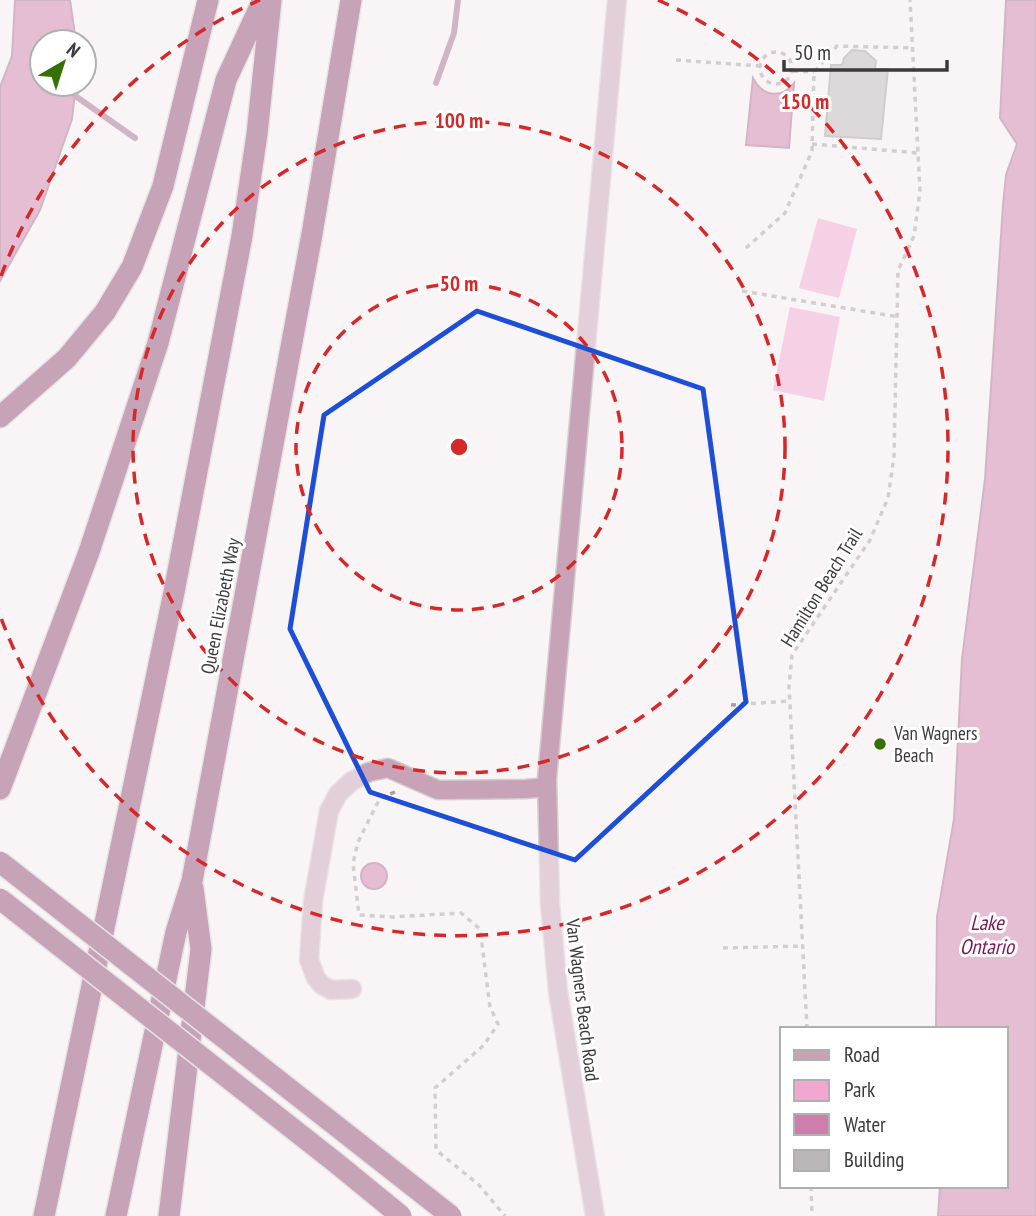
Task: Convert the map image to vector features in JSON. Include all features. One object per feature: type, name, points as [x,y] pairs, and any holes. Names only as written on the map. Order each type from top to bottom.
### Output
[{"type":"highway","points":[[0,417],[67,358],[105,312],[132,267],[163,186],[208,0]]},
{"type":"highway","points":[[0,789],[89,552],[158,342],[226,80],[263,0]]},
{"type":"highway","points":[[44,1216],[171,605],[242,236],[257,134],[271,0]]},
{"type":"highway","name":"Queen Elizabeth Way","points":[[116,1216],[176,932],[191,881],[309,248],[351,0]]},
{"type":"highway","points":[[0,862],[451,1216]]},
{"type":"highway","points":[[169,1216],[201,949],[191,881]]},
{"type":"highway","points":[[0,899],[401,1216]]},
{"type":"street","name":"Van Wagners Beach Road","points":[[595,1216],[558,992],[551,904],[547,786],[617,0]]},
{"type":"street","points":[[352,989],[331,990],[322,985],[309,960],[313,901],[329,811],[338,794],[352,781],[369,772],[388,768],[438,790],[526,789],[547,786]]},
{"type":"path","name":"Hamilton Beach Trail","points":[[807,1027],[789,701],[792,655],[870,540],[888,498],[894,456],[898,271],[914,236],[920,191],[910,0]]},
{"type":"path","points":[[746,248],[785,213],[812,151],[814,72],[837,46],[913,48]]},
{"type":"path","points":[[777,52],[788,57],[793,71],[784,83],[774,85],[762,76],[760,66],[767,54],[777,52]]},
{"type":"path","points":[[676,60],[760,66]]},
{"type":"path","points":[[793,71],[814,72]]},
{"type":"path","points":[[812,144],[918,153]]},
{"type":"path","points":[[742,291],[899,317]]},
{"type":"path","points":[[731,705],[789,701]]},
{"type":"path","points":[[420,782],[380,798],[358,842],[353,863],[359,915],[393,917],[461,913],[480,929],[490,1007],[498,1024],[484,1045],[435,1088],[436,1150],[480,1185],[505,1216]]},
{"type":"path","points":[[723,948],[803,946]]},
{"type":"path","points":[[811,1188],[812,1216]]},
{"type":"highlighted area","points":[[477,311],[703,389],[746,702],[575,860],[370,792],[290,629],[324,415]]},
{"type":"green space","points":[[818,218],[857,229],[839,298],[799,288]]},
{"type":"green space","points":[[790,307],[840,317],[824,401],[773,390]]},
{"type":"water","points":[[15,0],[70,0],[74,28],[28,28],[28,98],[74,98],[72,119],[40,210],[0,281],[0,87],[12,56]]},
{"type":"water","name":"Lake Ontario","points":[[1006,0],[1036,0],[1036,1216],[938,1216],[940,1188],[1008,1188],[1008,1027],[936,1027],[937,917],[954,819],[962,659],[985,479],[1006,175],[1017,144],[1000,118]]},
{"type":"water","points":[[753,78],[761,89],[772,94],[783,92],[794,83],[789,148],[746,145]]},
{"type":"water","points":[[374,863],[384,866],[387,876],[384,886],[374,889],[364,886],[361,876],[364,866]]},
{"type":"building","points":[[852,50],[865,51],[876,61],[875,69],[888,69],[881,139],[825,136],[831,65],[842,65],[844,58]]},
{"type":"waterway","points":[[436,83],[454,33],[458,0]]},
{"type":"waterway","points":[[78,98],[135,138]]},
{"type":"place","name":"Van Wagners Beach","points":[[880,744]]}]
